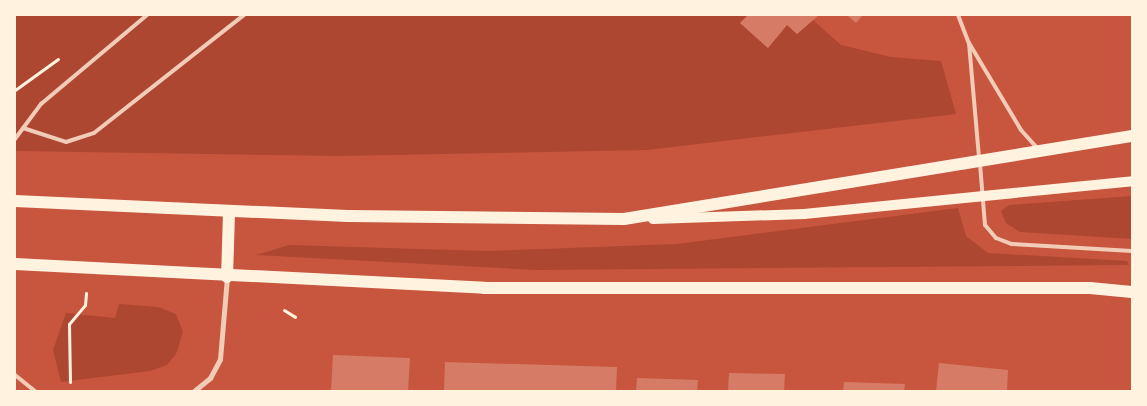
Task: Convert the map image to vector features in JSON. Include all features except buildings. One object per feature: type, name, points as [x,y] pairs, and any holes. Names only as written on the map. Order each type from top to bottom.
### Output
[{"type":"main road","points":[[624,219],[1132,136]]},
{"type":"main road","points":[[15,202],[229,212],[624,219],[804,214],[1132,181]]},
{"type":"main road","points":[[227,277],[229,212]]},
{"type":"main road","points":[[15,264],[227,277],[484,288],[1090,288],[1132,292]]},
{"type":"street","points":[[194,391],[210,378],[220,359],[227,277]]},
{"type":"lane","points":[[15,139],[76,72],[147,15]]},
{"type":"lane","points":[[23,128],[66,142],[94,133],[244,15]]},
{"type":"lane","points":[[958,15],[969,43],[1020,130],[1043,152]]},
{"type":"lane","points":[[969,43],[985,225],[1005,242],[1132,251]]},
{"type":"lane","points":[[15,375],[35,391]]},
{"type":"path","points":[[70,382],[69,324],[85,304],[89,269]]},
{"type":"path","points":[[284,310],[295,317]]},
{"type":"shaded area","points":[[15,15],[748,15],[740,23],[768,48],[787,25],[797,34],[813,20],[841,45],[891,57],[941,61],[956,114],[647,150],[337,156],[15,151]]},
{"type":"shaded area","points":[[1132,196],[1132,239],[1020,232],[1006,223],[1001,211],[1009,205]]},
{"type":"shaded area","points":[[958,208],[966,236],[988,253],[1127,261],[1129,265],[536,270],[256,255],[289,245],[488,251],[677,244]]},
{"type":"shaded area","points":[[119,304],[158,307],[176,314],[183,332],[176,354],[167,365],[150,371],[61,382],[53,350],[66,313],[115,318]]}]
